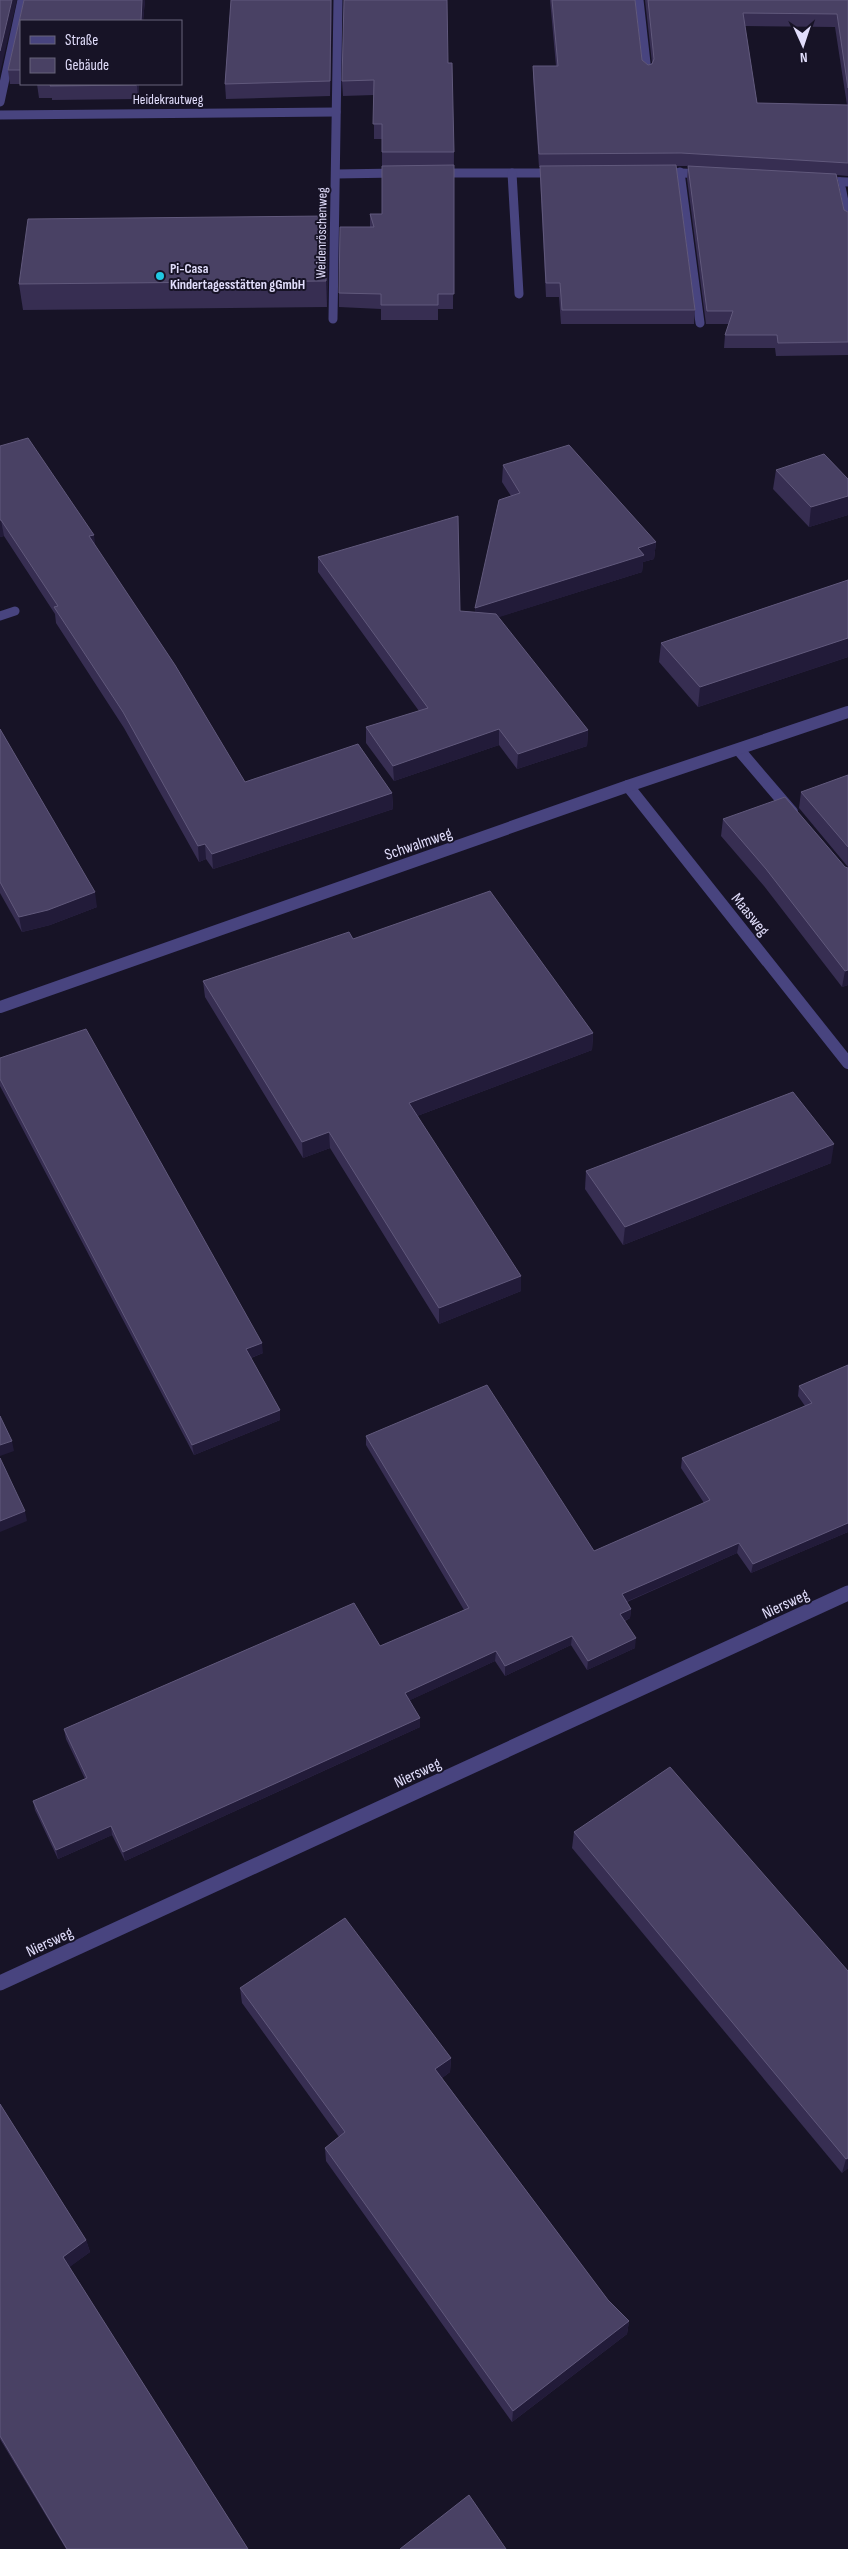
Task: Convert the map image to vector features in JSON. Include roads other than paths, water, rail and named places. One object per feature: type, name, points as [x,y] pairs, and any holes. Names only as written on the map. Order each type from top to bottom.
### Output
[{"type":"street","points":[[0,102],[22,0]]},
{"type":"street","points":[[336,174],[338,0]]},
{"type":"street","points":[[639,0],[647,72]]},
{"type":"street","name":"Heidekrautweg","points":[[0,114],[336,112]]},
{"type":"street","points":[[424,173],[562,172]]},
{"type":"street","points":[[651,172],[710,174]]},
{"type":"street","points":[[680,172],[700,323]]},
{"type":"street","name":"Weidenröschenweg","points":[[333,319],[336,174],[405,173]]},
{"type":"street","points":[[512,173],[518,294]]},
{"type":"street","points":[[810,180],[844,182],[848,221]]},
{"type":"street","points":[[0,616],[14,611]]},
{"type":"street","name":"Schwalmweg","points":[[0,1007],[628,786],[848,712]]},
{"type":"street","points":[[739,750],[797,818]]},
{"type":"street","name":"Maasweg","points":[[628,786],[848,1063]]},
{"type":"street","name":"Niersweg","points":[[0,1983],[848,1593]]},
{"type":"place","name":"Pi-Casa Kindertagesstätten gGmbH","points":[[160,276]]}]
